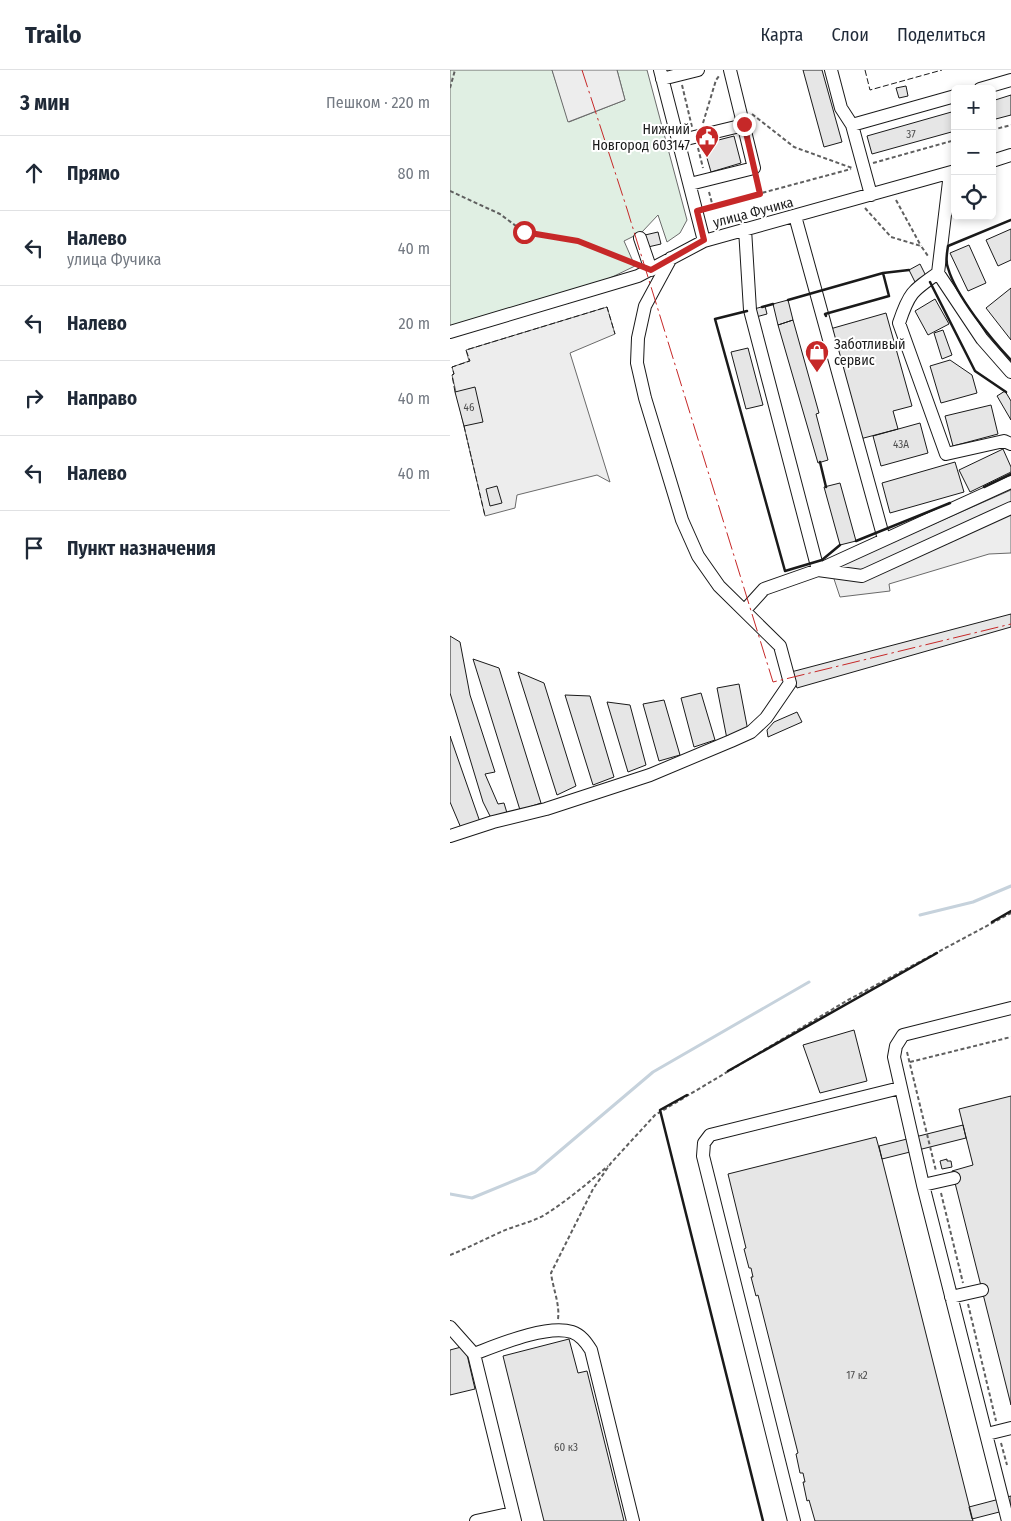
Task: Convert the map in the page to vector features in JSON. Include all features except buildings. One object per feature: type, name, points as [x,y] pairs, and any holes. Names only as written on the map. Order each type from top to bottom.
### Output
[{"type":"street","points":[[698,70],[661,74],[704,240]]},
{"type":"street","points":[[831,70],[841,108],[852,125],[857,167],[871,195]]},
{"type":"street","points":[[690,184],[754,168],[738,103],[725,73]]},
{"type":"street","points":[[994,85],[1011,80]]},
{"type":"street","points":[[852,125],[951,97]]},
{"type":"street","points":[[678,140],[744,124]]},
{"type":"street","points":[[996,160],[1011,156]]},
{"type":"street","name":"улица Фучика","points":[[450,332],[638,276],[704,240],[951,172]]},
{"type":"street","points":[[952,175],[938,273],[982,340],[1011,372]]},
{"type":"street","points":[[795,216],[884,540]]},
{"type":"street","points":[[745,229],[750,310],[818,570]]},
{"type":"street","points":[[640,238],[651,270]]},
{"type":"street","points":[[450,836],[493,822],[546,809],[650,775],[751,732],[766,718],[790,683],[780,646],[719,586],[698,556],[682,520],[645,398],[637,362],[638,338],[645,306],[671,258]]},
{"type":"street","points":[[938,273],[915,289],[906,303],[899,323],[946,454],[1004,441],[1011,444]]},
{"type":"street","points":[[744,610],[764,589],[818,570],[1011,482]]},
{"type":"street","points":[[818,570],[862,576],[1011,508]]},
{"type":"street","points":[[1008,1521],[999,1431],[951,1297],[894,1057],[896,1046],[903,1035],[1011,1008]]},
{"type":"street","points":[[794,1521],[703,1156],[704,1143],[710,1135],[900,1088]]},
{"type":"street","points":[[923,1185],[954,1178]]},
{"type":"street","points":[[951,1297],[982,1290]]},
{"type":"street","points":[[450,1327],[474,1354],[514,1517],[476,1521]]},
{"type":"street","points":[[474,1354],[512,1340],[557,1329],[573,1332],[585,1339],[591,1350],[633,1521]]},
{"type":"path","points":[[450,88],[455,70]]},
{"type":"path","points":[[699,135],[716,80],[725,73]]},
{"type":"path","points":[[738,103],[794,146],[857,167]]},
{"type":"path","points":[[996,129],[1011,124]]},
{"type":"path","points":[[697,211],[951,141]]},
{"type":"path","points":[[754,168],[760,194]]},
{"type":"path","points":[[890,190],[938,273]]},
{"type":"path","points":[[450,191],[500,214],[524,232],[578,241],[651,270]]},
{"type":"path","points":[[857,198],[891,237],[921,246]]},
{"type":"path","points":[[450,1255],[544,1215],[572,1196],[611,1163],[655,1115],[848,1000],[1011,913]]},
{"type":"path","points":[[903,1035],[1008,1472]]},
{"type":"path","points":[[910,1062],[1011,1037]]},
{"type":"path","points":[[557,1329],[559,1309],[551,1273],[594,1188],[611,1163]]},
{"type":"green space","points":[[450,70],[552,70],[569,122],[625,100],[617,70],[647,70],[687,220],[680,233],[667,242],[658,215],[642,232],[624,241],[635,266],[583,291],[450,326]]},
{"type":"shaded area","points":[[552,70],[617,70],[625,100],[568,122]]},
{"type":"shaded area","points":[[607,307],[615,334],[570,353],[610,482],[597,475],[517,495],[515,508],[485,516],[452,375],[454,374],[452,367],[469,361],[466,350]]},
{"type":"shaded area","points":[[1011,490],[1011,553],[989,554],[889,584],[890,591],[840,597],[833,576],[836,567]]},
{"type":"waterway","points":[[920,915],[973,902],[1011,886]]},
{"type":"waterway","points":[[450,1194],[472,1198],[535,1172],[653,1072],[809,982]]},
{"type":"fence","points":[[865,70],[870,90],[942,70]]},
{"type":"fence","points":[[455,392],[452,367],[470,361],[466,350],[607,307],[615,334]]},
{"type":"fence","points":[[464,426],[485,516]]},
{"type":"wall","points":[[1011,220],[948,246],[946,260],[952,279],[966,304],[984,329],[1011,360]]},
{"type":"wall","points":[[788,300],[883,273],[909,270]]},
{"type":"wall","points":[[826,316],[825,314],[889,296],[883,273]]},
{"type":"wall","points":[[930,282],[975,371],[1006,392]]},
{"type":"wall","points":[[762,307],[773,304]]},
{"type":"wall","points":[[747,311],[715,319],[785,571],[822,560],[840,545]]},
{"type":"wall","points":[[820,462],[826,487]]},
{"type":"wall","points":[[984,487],[1011,474]]},
{"type":"wall","points":[[856,541],[950,503]]},
{"type":"wall","points":[[992,922],[1011,911]]},
{"type":"wall","points":[[728,1071],[937,953]]},
{"type":"wall","points":[[687,1095],[660,1110],[763,1521]]},
{"type":"power","points":[[582,70],[627,209],[773,682],[1011,624]]},
{"type":"place","name":"Нижний Новгород 603147","points":[[707,158]]},
{"type":"place","name":"Заботливый сервис","points":[[817,373]]},
{"type":"route","points":[[524,232],[578,241],[651,270],[704,240],[697,211],[760,194],[744,124]]}]
